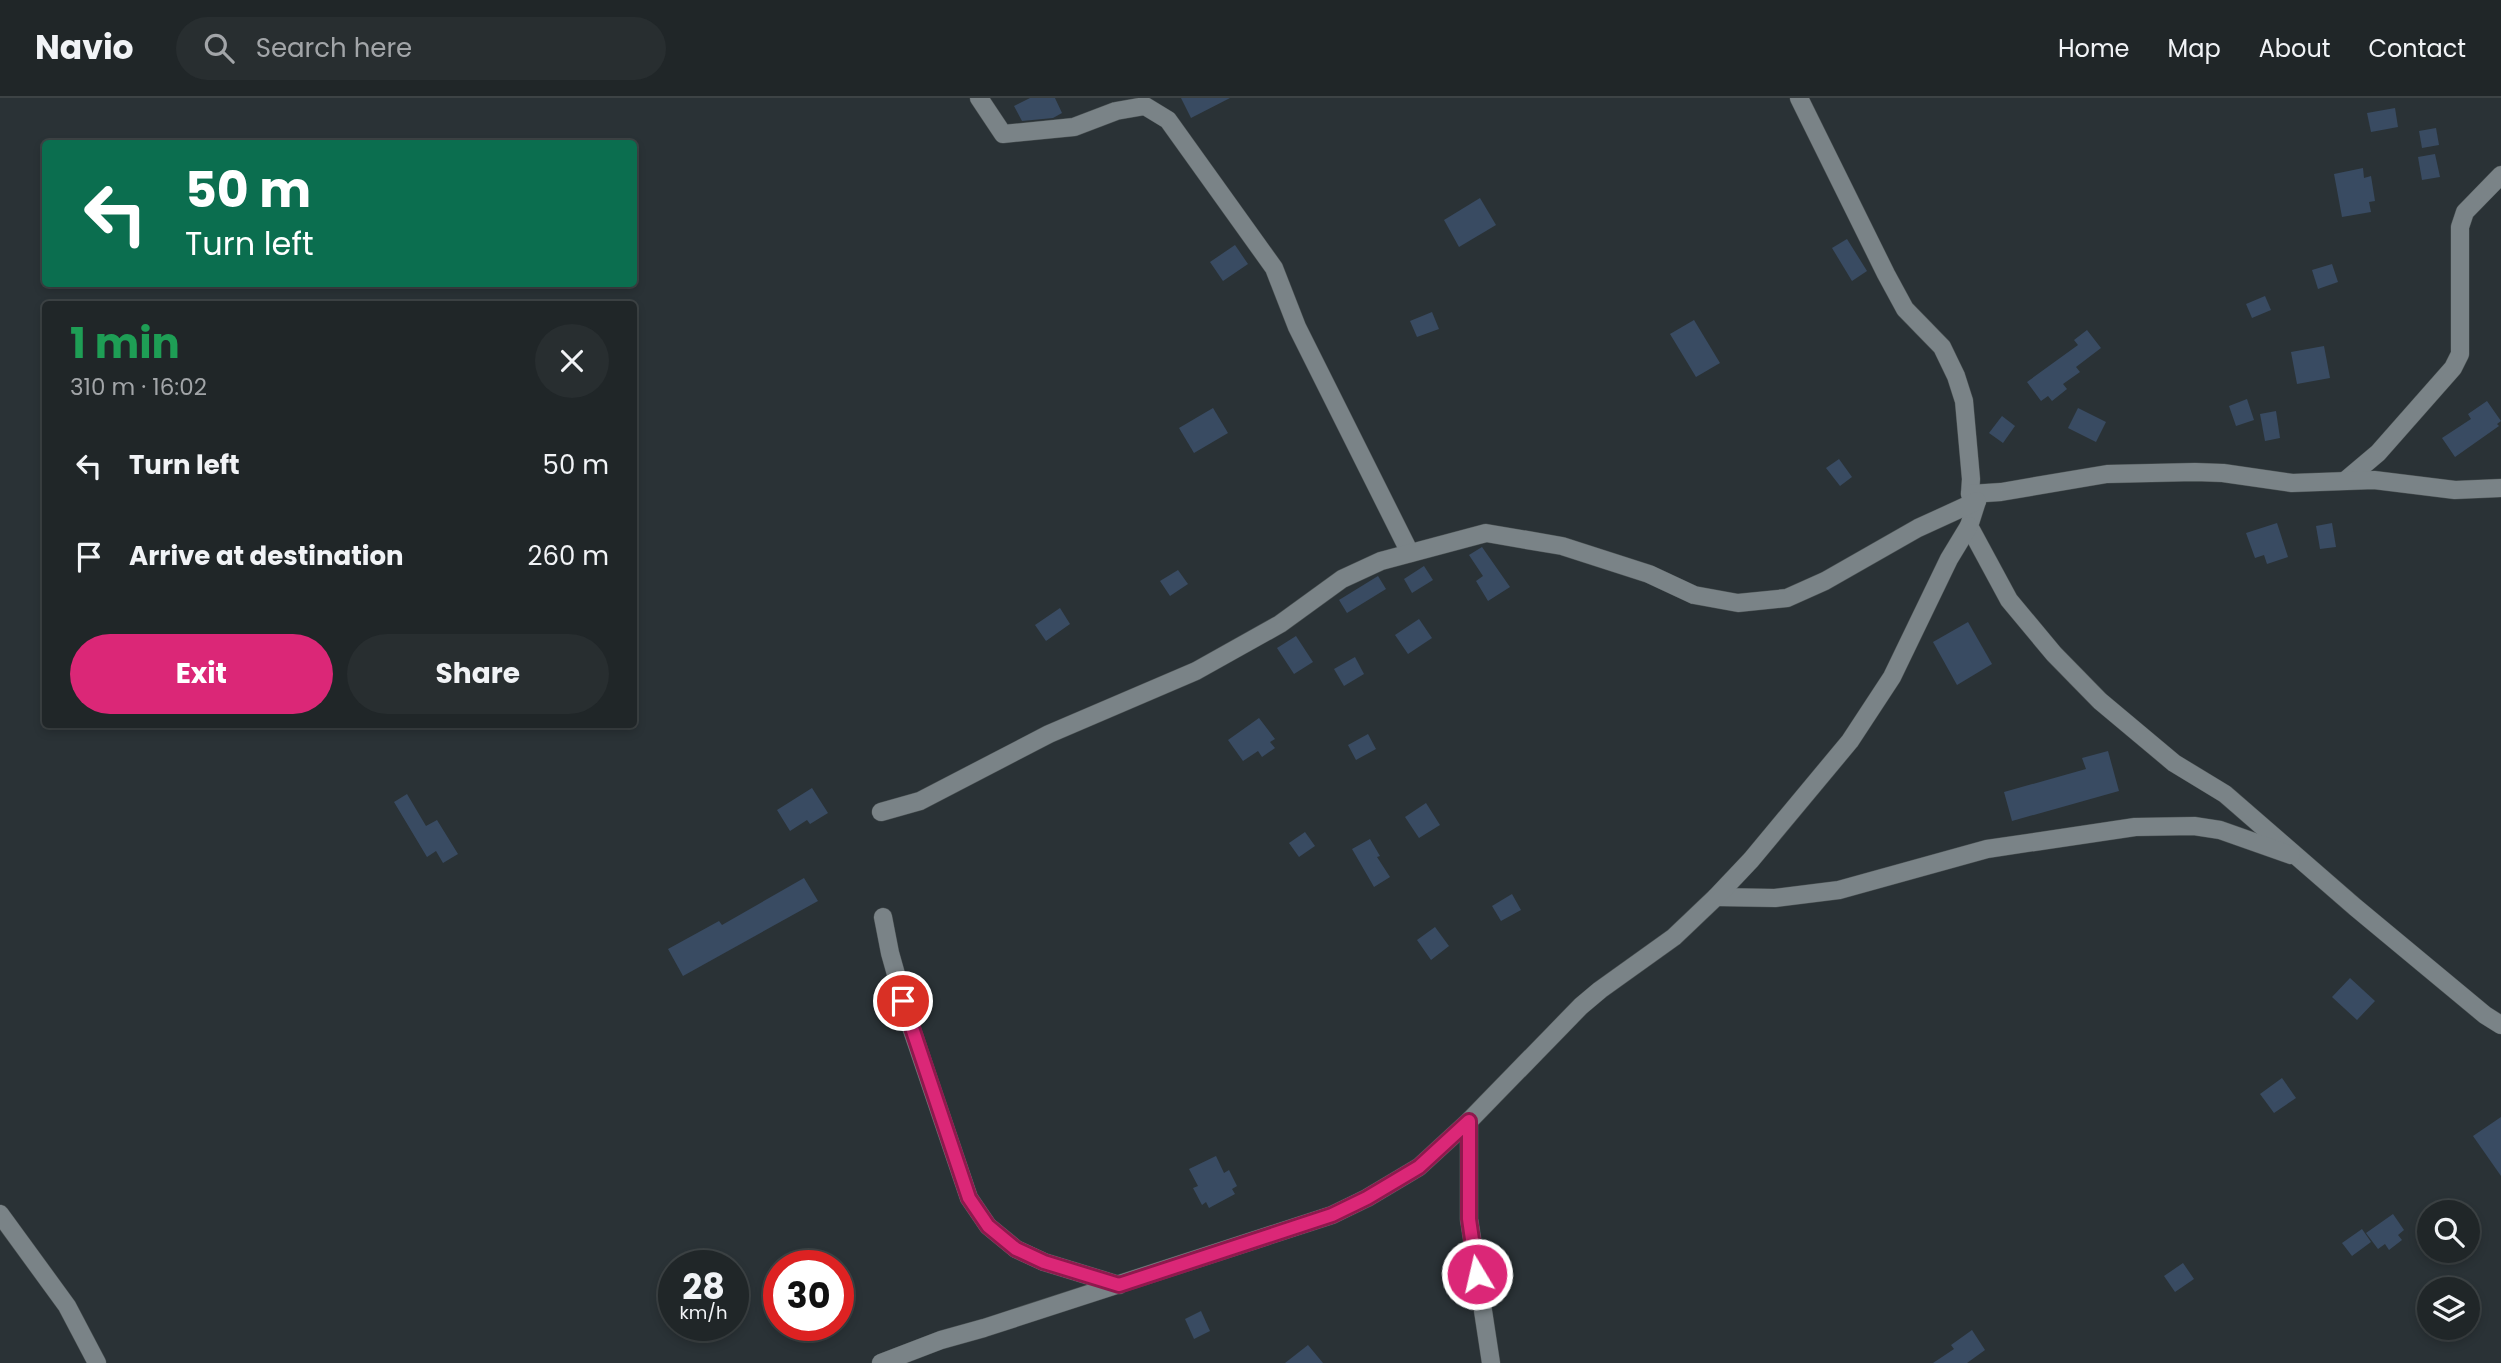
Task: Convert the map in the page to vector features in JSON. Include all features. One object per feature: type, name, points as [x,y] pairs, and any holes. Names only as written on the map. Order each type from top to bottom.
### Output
[{"type":"street","points":[[979,98],[1003,134],[1074,127],[1143,98]]},
{"type":"street","points":[[881,1363],[941,1340],[1332,1215],[1419,1167],[1469,1121],[1581,1006],[1674,937],[1716,897],[1850,741],[1892,677],[1949,559],[1969,526],[1973,498],[1964,401],[1956,376],[1942,347],[1905,309],[1799,98]]},
{"type":"street","points":[[1116,111],[1145,106],[1168,120],[1274,268],[1297,327],[1410,553]]},
{"type":"street","points":[[2346,480],[2378,453],[2453,368],[2460,354],[2460,227],[2465,212],[2501,176]]},
{"type":"street","points":[[881,812],[919,801],[1049,734],[1196,671],[1280,624],[1342,579],[1381,561],[1486,533],[1562,546],[1649,574],[1694,596],[1738,603],[1787,598],[1825,581],[1973,498],[2120,474],[2204,472],[2292,483],[2374,480],[2455,490],[2501,488]]},
{"type":"street","points":[[1969,526],[2010,600],[2054,654],[2100,701],[2174,763],[2225,794],[2435,974],[2501,1025]]},
{"type":"street","points":[[1716,897],[1775,898],[1839,890],[1987,849],[2135,827],[2194,826],[2220,830],[2297,857]]},
{"type":"street","points":[[883,917],[910,1024],[969,1198],[988,1226],[1016,1249],[1044,1262],[1119,1285]]},
{"type":"street","points":[[1469,1121],[1469,1219],[1490,1363]]},
{"type":"street","points":[[0,1214],[67,1306],[97,1363]]},
{"type":"building","points":[[1030,98],[1055,98],[1062,113],[1053,118],[1022,121],[1014,106]]},
{"type":"building","points":[[1181,98],[1230,98],[1191,118]]},
{"type":"building","points":[[2395,108],[2398,127],[2371,132],[2367,113]]},
{"type":"building","points":[[2436,128],[2439,145],[2422,148],[2419,131]]},
{"type":"building","points":[[2435,154],[2440,177],[2422,180],[2418,157]]},
{"type":"building","points":[[2363,168],[2364,178],[2371,176],[2375,201],[2369,202],[2371,212],[2342,217],[2334,174]]},
{"type":"building","points":[[1480,198],[1496,225],[1459,247],[1444,220]]},
{"type":"building","points":[[1847,239],[1867,271],[1852,281],[1832,248]]},
{"type":"building","points":[[1235,245],[1248,264],[1223,281],[1210,262]]},
{"type":"building","points":[[2332,264],[2338,282],[2318,289],[2312,270]]},
{"type":"building","points":[[2265,296],[2271,310],[2252,318],[2246,304]]},
{"type":"building","points":[[1432,312],[1439,329],[1417,337],[1410,321]]},
{"type":"building","points":[[1694,320],[1720,363],[1696,377],[1670,334]]},
{"type":"building","points":[[2087,330],[2101,348],[2076,367],[2080,372],[2063,384],[2067,389],[2052,401],[2048,396],[2041,401],[2027,382],[2078,345],[2074,340]]},
{"type":"building","points":[[2324,346],[2330,378],[2297,384],[2291,352]]},
{"type":"building","points":[[2247,399],[2254,420],[2236,426],[2229,406]]},
{"type":"building","points":[[2487,401],[2501,421],[2497,424],[2499,426],[2455,457],[2442,438],[2471,419],[2468,414]]},
{"type":"building","points":[[1213,408],[1228,433],[1194,453],[1179,428]]},
{"type":"building","points":[[2078,408],[2106,422],[2096,442],[2068,428]]},
{"type":"building","points":[[2276,411],[2280,438],[2265,441],[2260,414]]},
{"type":"building","points":[[2002,416],[2015,426],[2003,443],[1989,433]]},
{"type":"building","points":[[1839,459],[1852,477],[1840,486],[1826,468]]},
{"type":"building","points":[[2277,523],[2288,557],[2267,564],[2264,555],[2255,558],[2246,533]]},
{"type":"building","points":[[2332,523],[2336,547],[2320,549],[2316,526]]},
{"type":"building","points":[[1482,547],[1510,587],[1488,601],[1476,581],[1483,576],[1469,555]]},
{"type":"building","points":[[1424,566],[1433,580],[1412,593],[1404,579]]},
{"type":"building","points":[[1178,570],[1188,584],[1170,596],[1160,581]]},
{"type":"building","points":[[1378,576],[1386,589],[1347,613],[1339,600]]},
{"type":"building","points":[[1060,608],[1070,624],[1046,641],[1035,625]]},
{"type":"building","points":[[1419,619],[1432,638],[1408,654],[1395,635]]},
{"type":"building","points":[[1968,622],[1992,664],[1957,685],[1933,642]]},
{"type":"building","points":[[1296,636],[1313,662],[1294,674],[1277,648]]},
{"type":"building","points":[[1355,657],[1364,674],[1344,686],[1334,669]]},
{"type":"building","points":[[1259,718],[1275,739],[1270,742],[1275,748],[1262,757],[1258,751],[1243,761],[1228,740]]},
{"type":"building","points":[[1368,734],[1376,749],[1356,760],[1348,745]]},
{"type":"building","points":[[2108,751],[2119,791],[2012,821],[2004,792],[2086,769],[2082,758]]},
{"type":"building","points":[[812,788],[828,813],[810,824],[807,820],[790,831],[777,810]]},
{"type":"building","points":[[407,794],[426,826],[437,820],[458,854],[443,863],[436,851],[427,857],[394,802]]},
{"type":"building","points":[[1426,803],[1440,825],[1419,838],[1405,817]]},
{"type":"building","points":[[1305,832],[1315,846],[1299,857],[1289,843]]},
{"type":"building","points":[[1370,839],[1380,856],[1377,857],[1390,877],[1374,887],[1352,849]]},
{"type":"building","points":[[804,878],[818,901],[683,976],[668,949],[719,921],[722,925]]},
{"type":"building","points":[[1512,894],[1521,910],[1501,921],[1492,906]]},
{"type":"building","points":[[1435,927],[1449,946],[1431,960],[1417,940]]},
{"type":"building","points":[[2350,978],[2375,1001],[2357,1020],[2332,997]]},
{"type":"building","points":[[2282,1078],[2296,1098],[2274,1113],[2260,1094]]},
{"type":"building","points":[[2501,1117],[2501,1176],[2473,1136]]},
{"type":"building","points":[[1216,1156],[1224,1173],[1229,1170],[1237,1186],[1232,1189],[1235,1194],[1209,1208],[1206,1202],[1202,1205],[1193,1188],[1198,1186],[1189,1169]]},
{"type":"building","points":[[2393,1214],[2404,1230],[2398,1235],[2402,1240],[2389,1250],[2385,1244],[2378,1249],[2366,1233]]},
{"type":"building","points":[[2362,1229],[2371,1242],[2352,1256],[2342,1243]]},
{"type":"building","points":[[2183,1263],[2194,1279],[2175,1292],[2164,1276]]},
{"type":"building","points":[[1201,1311],[1210,1331],[1194,1339],[1185,1319]]},
{"type":"building","points":[[1972,1330],[1985,1350],[1967,1363],[1933,1363],[1954,1349],[1951,1345]]},
{"type":"building","points":[[1308,1345],[1323,1363],[1285,1363]]},
{"type":"route","points":[[903,1001],[969,1198],[988,1226],[1004,1241],[1027,1255],[1119,1285],[1332,1215],[1419,1167],[1469,1121],[1469,1219],[1477,1274]]}]
